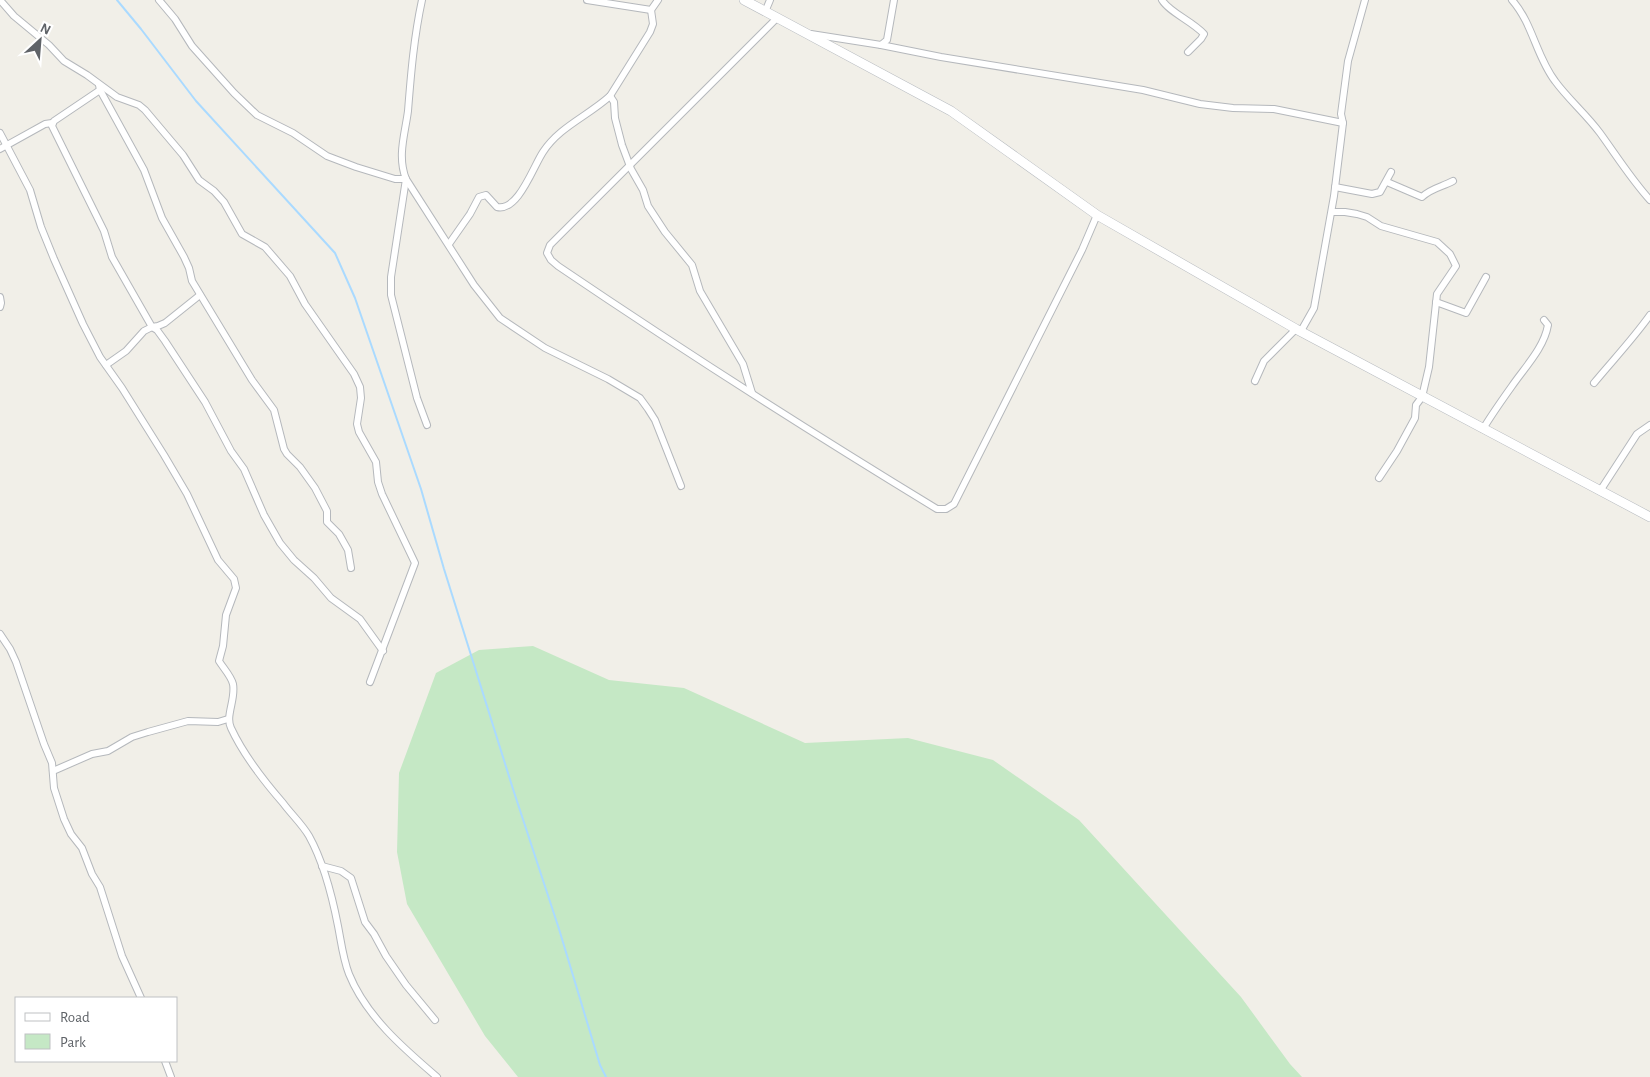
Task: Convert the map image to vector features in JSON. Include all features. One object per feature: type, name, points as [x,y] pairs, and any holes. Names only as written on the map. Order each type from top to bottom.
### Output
[{"type":"street","points":[[0,0],[14,16],[49,45],[64,61],[87,75],[99,87],[117,97],[139,105],[161,128],[183,155],[199,180],[214,191],[224,202],[242,234],[265,247],[290,276],[305,304],[354,374],[360,388],[361,398],[357,424],[359,432],[376,462],[378,482],[384,501],[415,563],[370,682]]},
{"type":"street","points":[[159,0],[175,19],[192,46],[234,93],[257,115],[276,123],[327,156],[374,173],[396,179],[406,179]]},
{"type":"street","points":[[422,0],[413,48],[408,113],[401,154],[406,179],[479,292],[500,318],[545,348],[608,379],[640,398],[655,420],[681,486]]},
{"type":"street","points":[[587,0],[651,10]]},
{"type":"street","points":[[449,244],[470,214],[479,197],[486,195],[497,207],[504,208],[509,206],[524,188],[542,154],[556,136],[602,104],[610,96],[650,32],[653,24],[651,10],[658,0]]},
{"type":"street","points":[[744,0],[951,111],[1097,215],[1299,330],[1650,517]]},
{"type":"street","points":[[765,12],[770,0]]},
{"type":"street","points":[[880,44],[886,40],[894,0]]},
{"type":"street","points":[[1162,0],[1166,6],[1197,26],[1204,34],[1188,52]]},
{"type":"street","points":[[1255,381],[1264,361],[1299,330],[1314,308],[1332,212],[1348,61],[1365,0]]},
{"type":"street","points":[[1512,0],[1524,15],[1555,81],[1588,118],[1650,200]]},
{"type":"street","points":[[777,18],[550,245],[546,253],[551,260],[565,271],[849,455],[937,508],[946,509],[954,504],[1097,215]]},
{"type":"street","points":[[805,33],[880,44],[941,57],[1143,90],[1200,104],[1233,108],[1274,109],[1342,123]]},
{"type":"street","points":[[3,147],[46,124],[52,123],[99,87]]},
{"type":"street","points":[[99,87],[144,170],[162,218],[184,257],[192,281],[252,380],[274,410],[286,454],[300,467],[324,502],[327,510],[327,522],[339,534],[348,550],[351,568]]},
{"type":"street","points":[[610,96],[614,102],[618,134],[630,166],[643,190],[653,216],[692,265],[700,290],[743,364],[752,393]]},
{"type":"street","points":[[52,123],[59,141],[104,231],[112,257],[152,327],[165,340],[205,402],[231,451],[244,468],[264,515],[280,543],[331,598],[360,619],[383,651]]},
{"type":"street","points":[[0,133],[3,147],[30,190],[41,228],[83,324],[100,357],[164,455],[186,494],[218,560],[236,583],[235,593],[226,615],[223,646],[219,658],[233,684],[231,710],[228,719],[230,726],[241,747],[265,782],[308,835],[328,882],[349,974],[372,1015],[437,1077]]},
{"type":"street","points":[[1335,187],[1372,194],[1380,192],[1391,172]]},
{"type":"street","points":[[406,179],[391,276],[391,295],[417,398],[427,425]]},
{"type":"street","points":[[1387,182],[1422,197],[1429,190],[1453,181]]},
{"type":"street","points":[[1332,212],[1345,212],[1367,217],[1381,226],[1443,246],[1450,254],[1456,266],[1439,290],[1436,302],[1432,349],[1422,396],[1416,405],[1415,418],[1397,451],[1379,478]]},
{"type":"street","points":[[1436,302],[1466,313],[1486,277]]},
{"type":"street","points":[[106,365],[122,355],[144,332],[165,323],[200,295]]},
{"type":"street","points":[[0,297],[0,307]]},
{"type":"street","points":[[1594,384],[1635,336],[1650,315]]},
{"type":"street","points":[[1483,429],[1536,352],[1546,334],[1548,325],[1544,320]]},
{"type":"street","points":[[1600,491],[1637,434],[1650,426]]},
{"type":"street","points":[[0,634],[16,662],[52,763],[54,788],[64,819],[71,834],[82,848],[92,874],[100,887],[122,956],[141,997]]},
{"type":"street","points":[[53,771],[92,754],[108,751],[132,737],[148,732],[188,721],[218,722],[228,719]]},
{"type":"street","points":[[322,866],[341,871],[351,878],[365,922],[406,985],[435,1020]]},
{"type":"street","points":[[165,1062],[171,1077]]},
{"type":"green space","points":[[533,646],[609,680],[684,688],[805,743],[908,738],[993,760],[1079,820],[1241,997],[1290,1064],[1302,1077],[518,1077],[485,1036],[407,904],[397,852],[399,773],[436,673],[479,650]]},
{"type":"waterway","points":[[117,0],[196,101],[335,253],[355,298],[421,489],[513,789],[559,929],[600,1065],[606,1077]]}]
